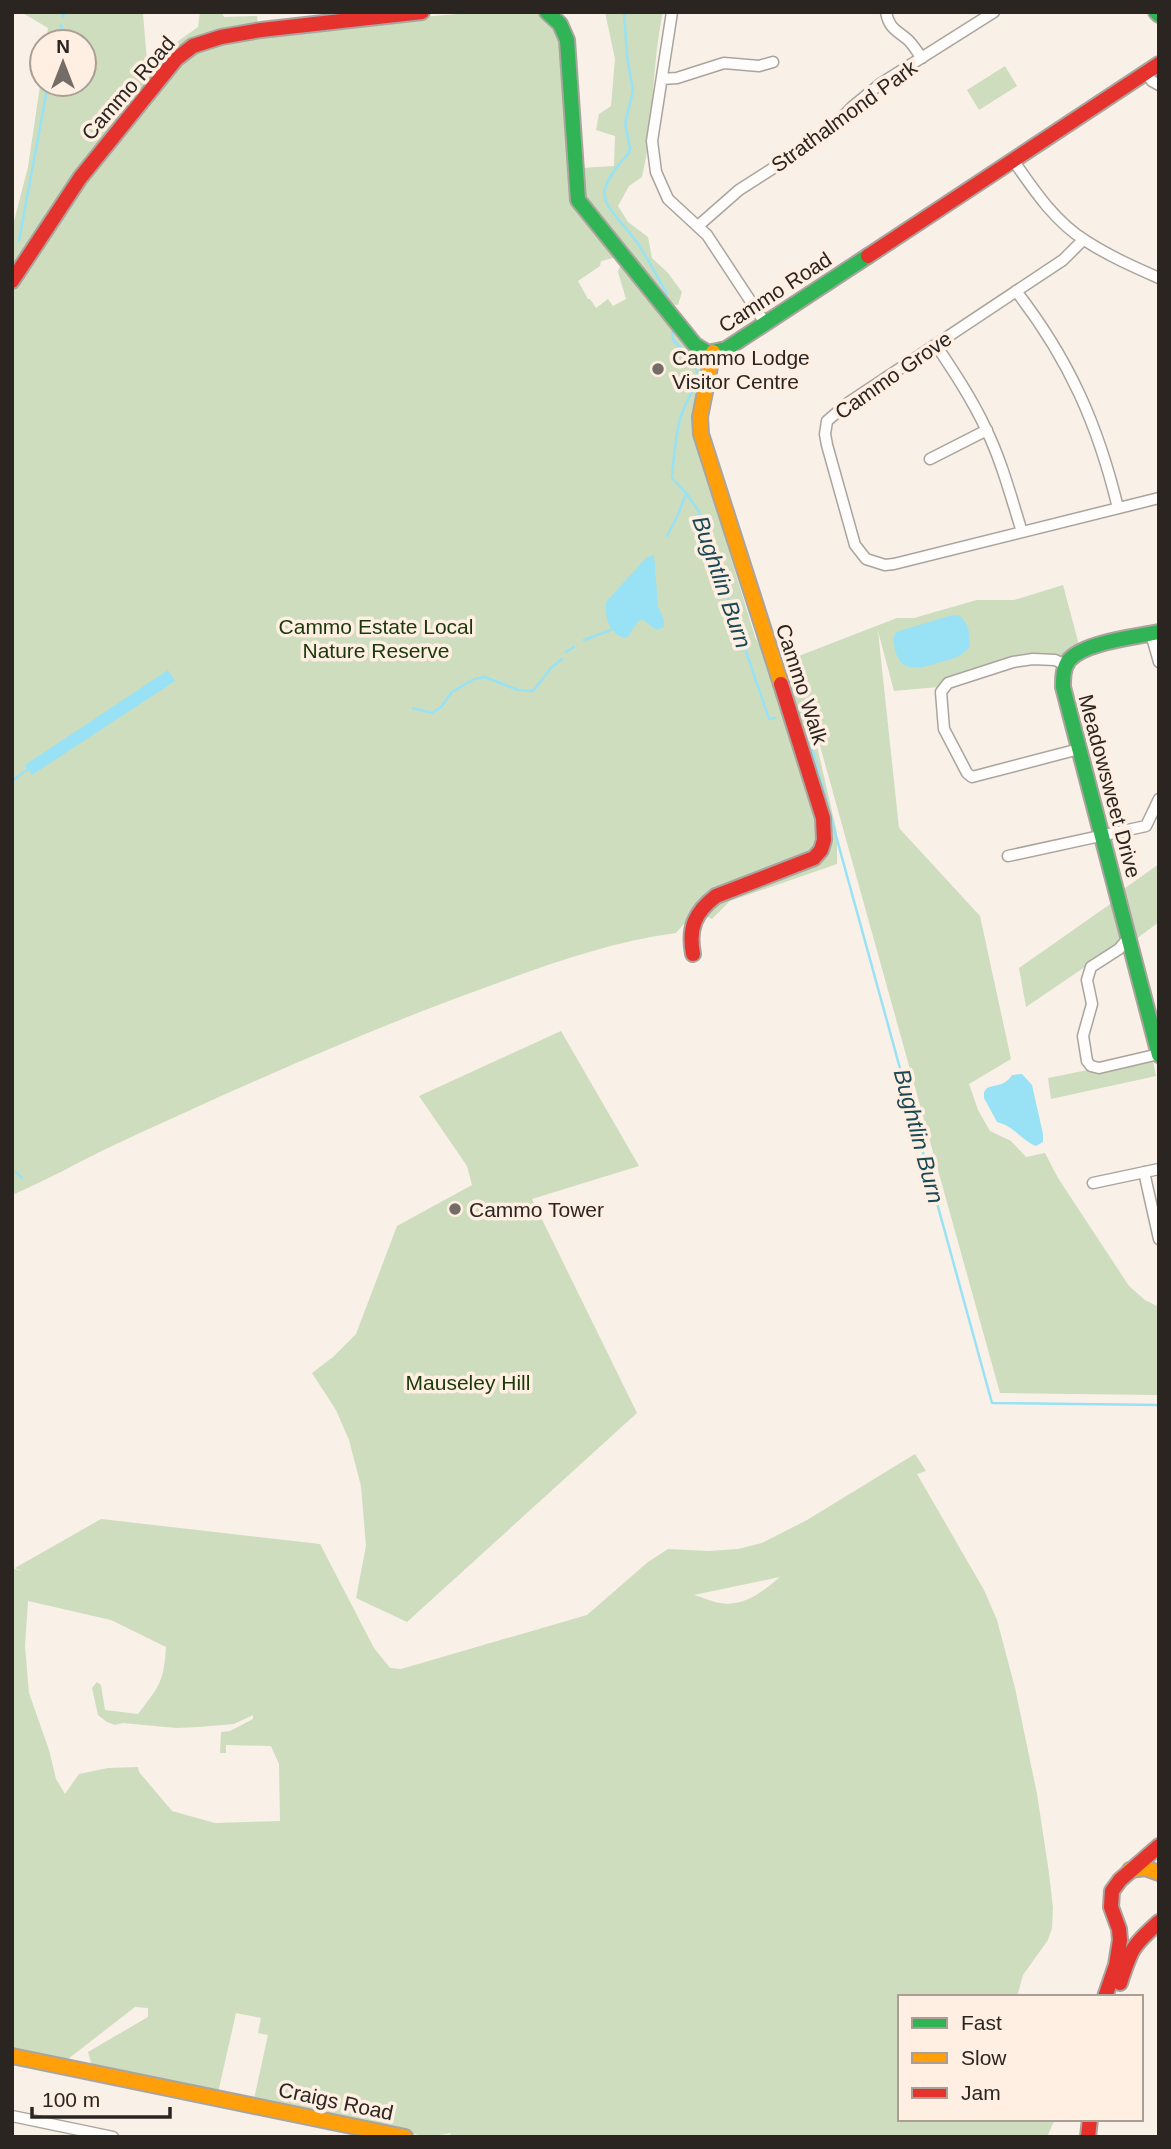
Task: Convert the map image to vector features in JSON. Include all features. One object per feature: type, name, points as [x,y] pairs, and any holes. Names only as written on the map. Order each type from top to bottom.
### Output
[{"type":"street","name":"Cammo Road","points":[[12,281],[80,177],[176,59],[193,46],[221,37],[261,30],[422,12]]},
{"type":"street","name":"Cammo Road","points":[[547,12],[558,21],[567,40],[578,200],[695,345],[699,349],[713,352],[726,349],[1159,64]]},
{"type":"street","points":[[672,12],[652,141],[656,172],[668,199],[707,235],[765,323]]},
{"type":"street","points":[[886,12],[896,33],[909,40],[922,58]]},
{"type":"street","name":"Strathalmond Park","points":[[698,226],[739,190],[825,135],[852,107],[880,84],[995,12]]},
{"type":"street","points":[[662,79],[677,78],[724,63],[760,66],[773,62]]},
{"type":"street","points":[[1146,73],[1159,85]]},
{"type":"street","points":[[1013,160],[1042,199],[1083,240],[1159,278]]},
{"type":"street","name":"Cammo Grove","points":[[1083,240],[1063,260],[848,403],[827,421],[827,446],[855,545],[866,559],[884,565],[894,564],[1159,498]]},
{"type":"street","points":[[1016,291],[1042,325],[1081,393],[1102,450],[1118,508]]},
{"type":"street","points":[[936,345],[974,403],[987,430],[1022,532]]},
{"type":"street","name":"Cammo Walk","points":[[693,954],[690,931],[706,903],[716,896],[809,862],[819,855],[824,832],[810,774],[701,434],[700,417],[713,352]]},
{"type":"street","points":[[930,458],[987,430]]},
{"type":"street","points":[[1079,749],[972,776],[967,773],[944,729],[941,692],[948,683],[1013,663],[1033,659],[1055,660],[1066,665],[1073,657],[1085,651],[1155,633],[1159,662]]},
{"type":"street","name":"Meadowsweet Drive","points":[[1066,665],[1063,687],[1159,1054]]},
{"type":"street","points":[[1008,856],[1146,826],[1159,799]]},
{"type":"street","points":[[1129,937],[1119,949],[1091,967],[1087,980],[1092,1010],[1083,1037],[1087,1060],[1091,1066],[1099,1068],[1159,1054]]},
{"type":"street","points":[[1093,1183],[1159,1169]]},
{"type":"street","points":[[1144,1172],[1159,1239]]},
{"type":"street","points":[[1106,1995],[1119,1949],[1120,1933],[1110,1898],[1114,1884],[1121,1875],[1159,1846]]},
{"type":"street","points":[[1130,1870],[1143,1868],[1159,1873]]},
{"type":"street","points":[[1115,1918],[1130,1929],[1156,1926]]},
{"type":"street","points":[[1117,1995],[1131,1950],[1156,1926]]},
{"type":"street","name":"Craigs Road","points":[[12,2056],[360,2132],[405,2137]]},
{"type":"street","points":[[12,2116],[113,2137]]},
{"type":"green space","name":"Cammo Estate Local Nature Reserve","points":[[21,12],[143,14],[148,73],[157,89],[167,74],[204,45],[381,20],[485,12],[535,12],[552,23],[562,49],[570,198],[617,257],[601,261],[600,266],[578,281],[596,308],[608,299],[613,306],[626,299],[618,272],[621,263],[694,349],[701,361],[702,381],[694,416],[702,463],[755,637],[769,664],[796,657],[897,618],[914,618],[977,600],[1014,600],[1063,585],[1079,645],[1061,657],[1033,654],[947,678],[938,687],[894,691],[878,631],[899,828],[980,916],[1011,1059],[969,1084],[978,1110],[990,1131],[1011,1141],[1026,1157],[1045,1153],[1058,1178],[1129,1286],[1145,1300],[1159,1307],[1159,1395],[1000,1393],[802,681],[837,833],[837,864],[730,901],[712,919],[696,910],[676,933],[573,957],[381,1027],[201,1105],[12,1195],[12,229],[28,167],[38,98],[98,98],[98,28],[48,28]]},
{"type":"green space","points":[[200,12],[221,12],[224,17],[257,16],[258,24],[217,33],[160,72],[154,66],[160,54],[198,27]]},
{"type":"green space","points":[[605,12],[663,12],[642,177],[629,186],[618,206],[628,222],[648,237],[652,258],[682,292],[678,305],[667,304],[580,195],[580,168],[614,166],[615,136],[596,130],[599,114],[611,106],[615,59]]},
{"type":"green space","points":[[1005,66],[1017,86],[979,110],[967,90]]},
{"type":"green space","points":[[1159,864],[1159,922],[1132,942],[1118,893]]},
{"type":"green space","points":[[1116,900],[1129,937],[1026,1007],[1019,968]]},
{"type":"green space","name":"Mauseley Hill","points":[[561,1031],[639,1166],[532,1199],[637,1413],[407,1622],[356,1598],[366,1546],[361,1486],[349,1440],[336,1410],[312,1373],[356,1334],[397,1226],[472,1185],[467,1166],[419,1096]]},
{"type":"green space","points":[[1152,1057],[1156,1076],[1051,1099],[1048,1078]]},
{"type":"green space","points":[[915,1454],[926,1471],[917,1474],[984,1590],[997,1620],[1015,1688],[1037,1794],[1053,1908],[1052,1928],[1048,1940],[1023,1975],[1018,1995],[898,1995],[898,2121],[1054,2121],[1047,2137],[449,2137],[451,2133],[430,2137],[376,2127],[376,2123],[254,2099],[268,2035],[258,2033],[261,2018],[236,2013],[218,2093],[92,2066],[88,2052],[148,2017],[148,2008],[135,2007],[68,2059],[12,2048],[12,1549],[14,1569],[23,1571],[15,1568],[101,1519],[320,1544],[374,1648],[390,1668],[401,1669],[587,1615],[648,1562],[668,1549],[709,1551],[738,1549],[762,1543],[807,1520]],"holes":[[[780,1577],[760,1593],[729,1604],[694,1595]],[[28,1601],[111,1620],[166,1647],[164,1668],[159,1684],[138,1714],[105,1710],[101,1685],[97,1682],[92,1688],[98,1715],[115,1725],[123,1723],[176,1728],[234,1724],[253,1715],[253,1719],[230,1731],[221,1732],[220,1753],[226,1753],[226,1745],[271,1746],[279,1764],[280,1821],[215,1823],[172,1811],[139,1772],[138,1767],[108,1768],[79,1774],[65,1794],[56,1779],[29,1693],[25,1646]]]},
{"type":"water","points":[[654,555],[658,606],[664,627],[656,630],[642,619],[627,638],[616,634],[609,625],[606,602],[646,558]]},
{"type":"water","points":[[958,615],[965,621],[969,633],[970,646],[964,652],[954,658],[915,668],[908,667],[898,658],[893,639],[896,632]]},
{"type":"water","points":[[168,670],[175,681],[32,775],[25,765]]},
{"type":"water","points":[[1022,1074],[1032,1085],[1043,1134],[1043,1142],[1036,1146],[997,1122],[984,1098],[987,1088],[1004,1083],[1012,1075]]},
{"type":"waterway","points":[[63,17],[64,12]]},
{"type":"waterway","name":"Bughtlin Burn","points":[[624,12],[633,91],[625,123],[630,148],[608,181],[605,200],[640,247],[667,294]]},
{"type":"waterway","points":[[19,241],[45,98]]},
{"type":"waterway","name":"Bughtlin Burn","points":[[672,332],[673,340],[696,363],[697,371],[695,384],[679,423],[672,478],[698,510],[769,719],[775,718]]},
{"type":"waterway","points":[[667,536],[686,494]]},
{"type":"waterway","points":[[584,640],[611,630]]},
{"type":"waterway","points":[[566,652],[574,647]]},
{"type":"waterway","points":[[413,708],[432,713],[441,707],[452,692],[474,679],[485,677],[518,690],[533,691],[551,668],[562,659]]},
{"type":"waterway","name":"Bughtlin Burn","points":[[799,713],[802,712],[992,1403],[1159,1405]]},
{"type":"waterway","points":[[12,781],[28,769]]},
{"type":"waterway","points":[[16,1172],[22,1178]]},
{"type":"traffic: fast","points":[[547,12],[560,24],[567,40],[578,200],[695,345],[708,353],[726,349],[868,256]]},
{"type":"traffic: fast","points":[[1156,12],[1159,15]]},
{"type":"traffic: fast","points":[[1159,632],[1111,641],[1087,649],[1069,660],[1063,677],[1063,687],[1159,1055]]},
{"type":"traffic: slow","points":[[713,352],[700,417],[701,434],[781,684]]},
{"type":"traffic: slow","points":[[1130,1870],[1145,1868],[1159,1873]]},
{"type":"traffic: slow","points":[[12,2056],[405,2137]]},
{"type":"traffic: jam","points":[[12,281],[80,178],[176,59],[193,46],[221,37],[261,30],[422,12]]},
{"type":"traffic: jam","points":[[868,256],[1159,64]]},
{"type":"traffic: jam","points":[[693,954],[695,921],[703,908],[716,896],[814,858],[821,850],[824,840],[823,818],[781,684]]},
{"type":"traffic: jam","points":[[1106,1995],[1116,1965],[1120,1940],[1111,1907],[1112,1891],[1120,1880],[1159,1846]]},
{"type":"traffic: jam","points":[[1120,1983],[1134,1949],[1159,1922]]},
{"type":"traffic: jam","points":[[1088,2137],[1090,2121]]},
{"type":"place","name":"Cammo Lodge Visitor Centre","points":[[658,369]]},
{"type":"place","name":"Cammo Tower","points":[[455,1209]]}]
